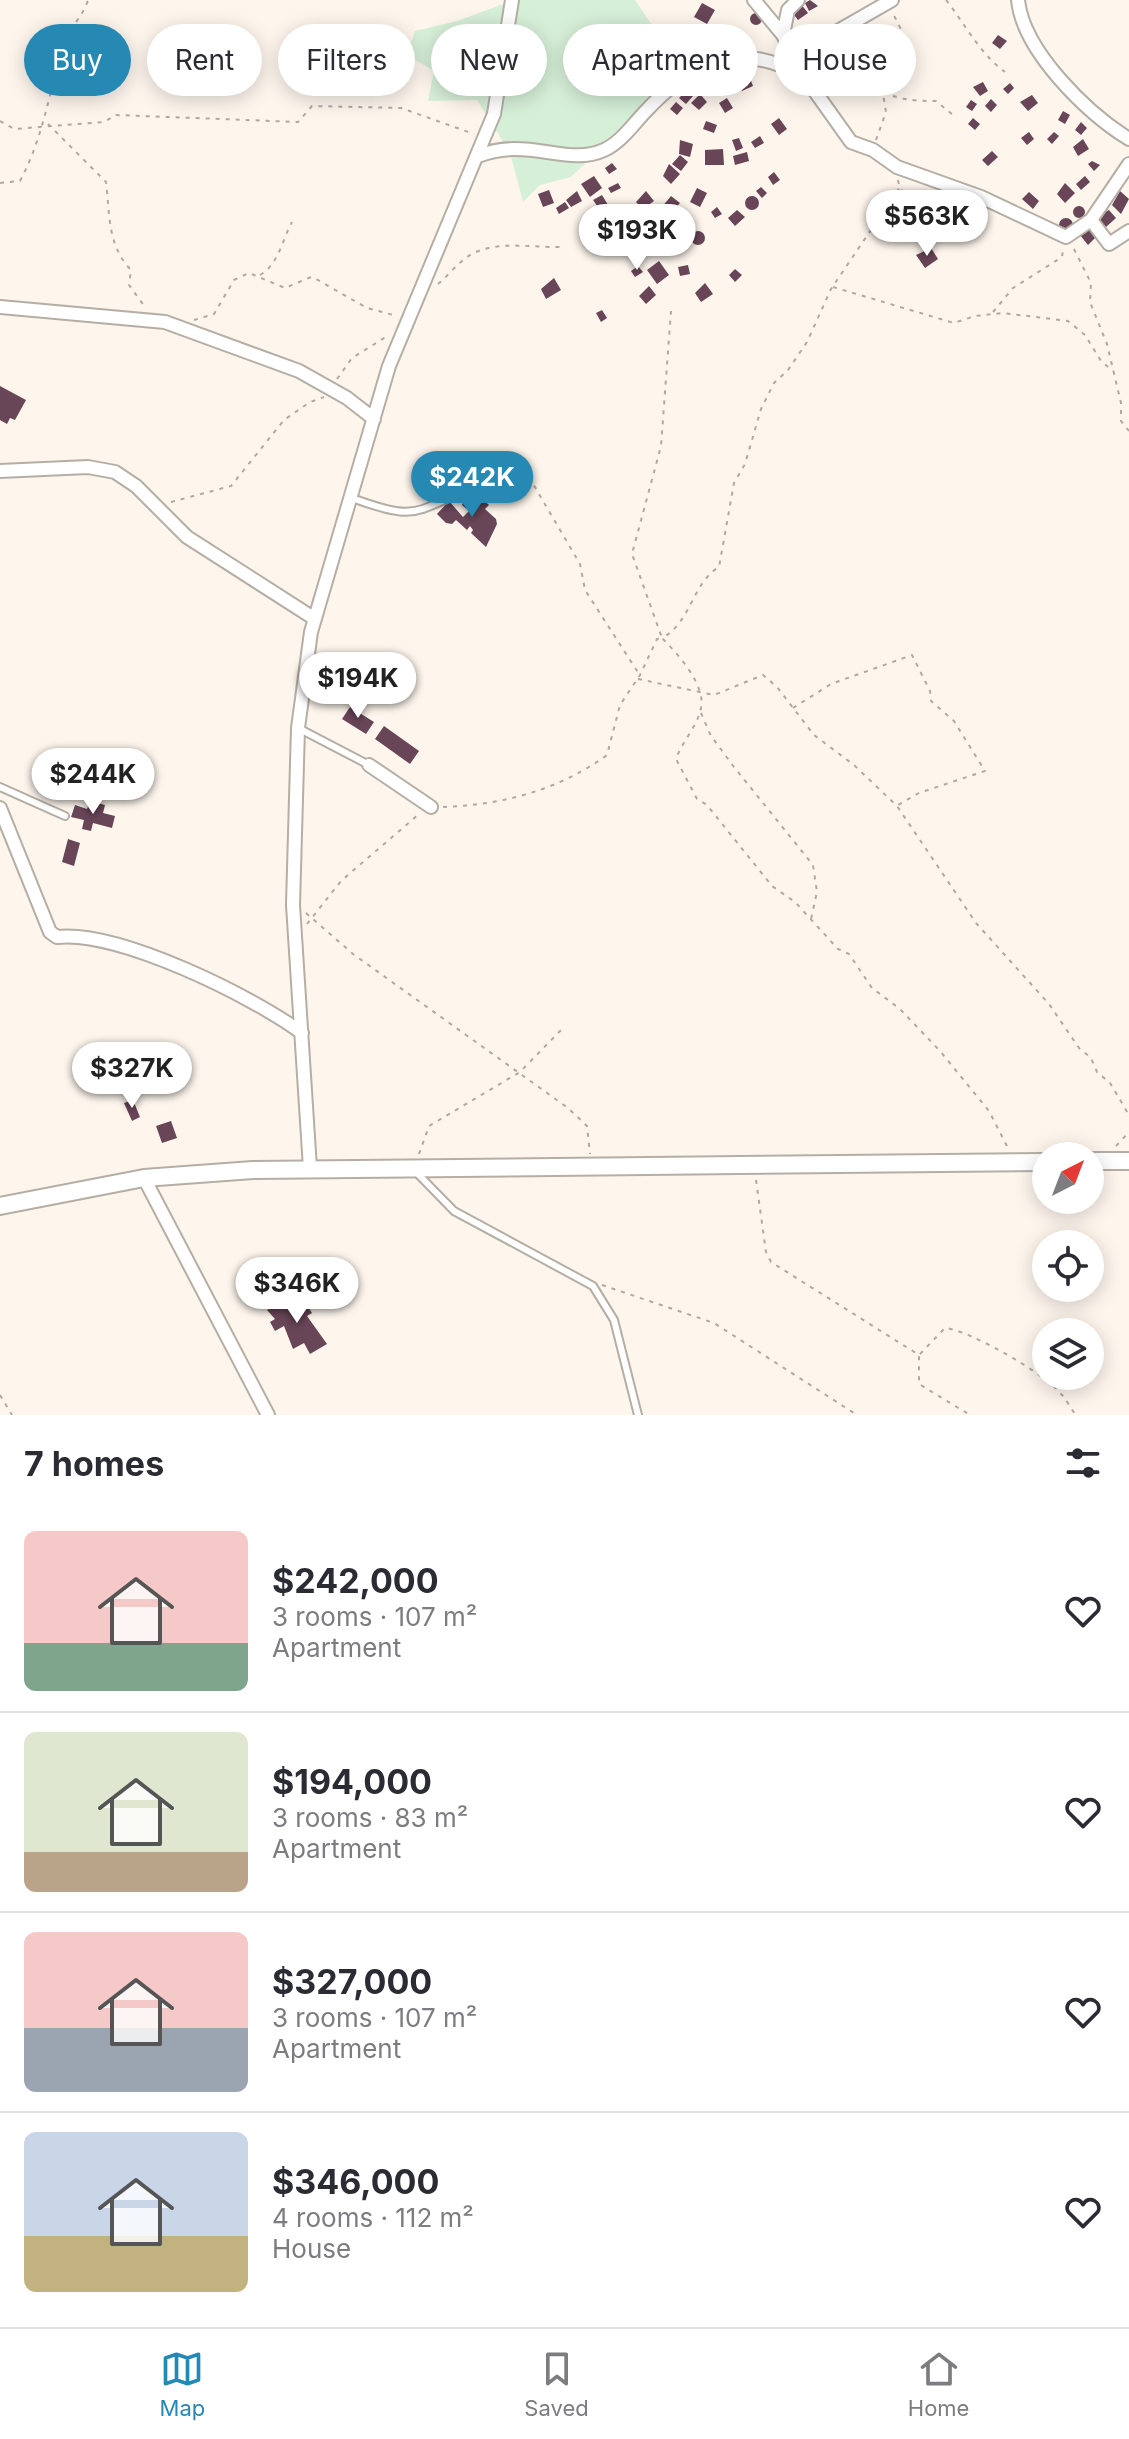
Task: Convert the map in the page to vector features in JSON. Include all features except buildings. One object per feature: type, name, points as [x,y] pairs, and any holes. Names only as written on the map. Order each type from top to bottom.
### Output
[{"type":"street","points":[[310,1168],[293,905],[298,728],[315,619],[374,419],[404,330],[486,137],[504,69],[512,0]]},
{"type":"street","points":[[754,0],[774,24]]},
{"type":"street","points":[[785,24],[788,10],[798,0]]},
{"type":"street","points":[[1018,0],[1030,40],[1047,63],[1086,104],[1129,139]]},
{"type":"street","points":[[850,24],[889,1]]},
{"type":"street","points":[[478,156],[510,147],[578,156],[605,150],[678,78],[714,61],[753,58],[774,65]]},
{"type":"street","points":[[818,96],[851,142],[873,150],[897,167],[981,197],[1066,237],[1091,220],[1129,164]]},
{"type":"street","points":[[1091,220],[1109,244],[1129,231]]},
{"type":"street","points":[[0,307],[67,316],[147,318],[299,371],[331,388],[374,419]]},
{"type":"street","points":[[0,471],[102,469],[126,478],[206,551],[315,619]]},
{"type":"street","points":[[369,765],[431,807]]},
{"type":"street","points":[[0,808],[50,932],[57,937],[77,935],[181,969],[246,998],[302,1033]]},
{"type":"street","points":[[1104,1161],[1129,1161]]},
{"type":"street","points":[[0,1206],[144,1178],[310,1168],[754,1167],[1032,1162]]},
{"type":"street","points":[[144,1178],[268,1415]]},
{"type":"lane","points":[[352,498],[396,514],[416,514],[436,502],[476,487]]},
{"type":"lane","points":[[298,728],[369,765]]},
{"type":"lane","points":[[0,787],[65,816]]},
{"type":"lane","points":[[413,1169],[454,1211],[593,1286],[614,1320],[638,1415]]},
{"type":"path","points":[[0,183],[20,181],[33,156],[61,50],[72,26],[84,15],[88,0]]},
{"type":"path","points":[[946,0],[963,18],[985,55],[1005,72]]},
{"type":"path","points":[[889,1],[900,24]]},
{"type":"path","points":[[873,150],[886,112],[883,96]]},
{"type":"path","points":[[891,96],[921,104],[936,101],[953,115]]},
{"type":"path","points":[[0,121],[14,129],[42,124],[104,122],[116,115],[298,122],[312,106],[401,108],[486,137]]},
{"type":"path","points":[[47,124],[106,182],[108,225],[123,262],[131,270],[129,285],[145,307],[147,318]]},
{"type":"path","points":[[897,167],[899,189],[926,218],[930,230]]},
{"type":"path","points":[[296,943],[312,916],[341,881],[417,815],[431,807],[517,798],[547,789],[589,768],[607,755],[620,705],[640,675],[657,639],[682,624],[700,588],[719,567],[734,483],[745,464],[761,409],[774,383],[788,370],[807,342],[831,287],[875,224],[878,213],[899,189]]},
{"type":"path","points":[[259,275],[273,262],[292,222]]},
{"type":"path","points":[[992,314],[995,305],[1013,288],[1062,257],[1066,237]]},
{"type":"path","points":[[1066,237],[1083,262],[1091,283],[1090,302],[1114,372],[1121,403],[1121,421],[1129,431]]},
{"type":"path","points":[[420,295],[439,283],[471,254],[526,244],[561,247]]},
{"type":"path","points":[[192,320],[214,314],[241,275],[259,275],[275,286],[285,288],[311,277],[387,316],[411,314]]},
{"type":"path","points":[[831,287],[863,293],[884,304],[948,322],[1022,312],[1068,321],[1085,335],[1101,361],[1114,372]]},
{"type":"path","points":[[671,311],[661,446],[632,554],[662,638],[685,664],[698,690],[700,712],[711,736],[813,865],[817,892],[811,919]]},
{"type":"path","points":[[155,505],[231,486],[284,420],[310,402],[323,399],[352,358],[387,336],[404,330]]},
{"type":"path","points":[[529,477],[580,564],[585,590],[640,675]]},
{"type":"path","points":[[792,709],[831,684],[912,655],[930,691],[931,701],[954,721],[985,771],[919,793],[897,806]]},
{"type":"path","points":[[637,679],[653,685],[714,695],[763,675],[777,687],[814,735],[854,765],[897,806],[976,923],[1049,1004],[1079,1048],[1091,1058],[1097,1072],[1110,1083],[1129,1115]]},
{"type":"path","points":[[700,712],[676,759],[697,799],[707,805],[772,886],[811,919],[838,949],[849,954],[872,988],[900,1009],[963,1079],[997,1123],[1009,1152],[1010,1163]]},
{"type":"path","points":[[293,905],[312,916],[353,954],[520,1072],[587,1126],[590,1167]]},
{"type":"path","points":[[413,1169],[429,1126],[520,1072],[564,1027]]},
{"type":"path","points":[[754,1167],[766,1252],[771,1262],[919,1355]]},
{"type":"path","points":[[593,1286],[607,1284],[714,1323],[857,1415]]},
{"type":"path","points":[[970,1415],[919,1384],[919,1355],[945,1328],[960,1329],[1000,1351],[1060,1392],[1076,1415]]},
{"type":"path","points":[[0,1395],[12,1415]]},
{"type":"green space","points":[[514,0],[635,0],[651,24],[563,24],[563,96],[653,96],[571,177],[540,185],[523,202],[510,153],[477,100],[428,101],[431,86],[431,96],[547,96],[547,24],[444,24]]},
{"type":"green space","points":[[431,27],[431,69],[415,60],[415,31]]}]
